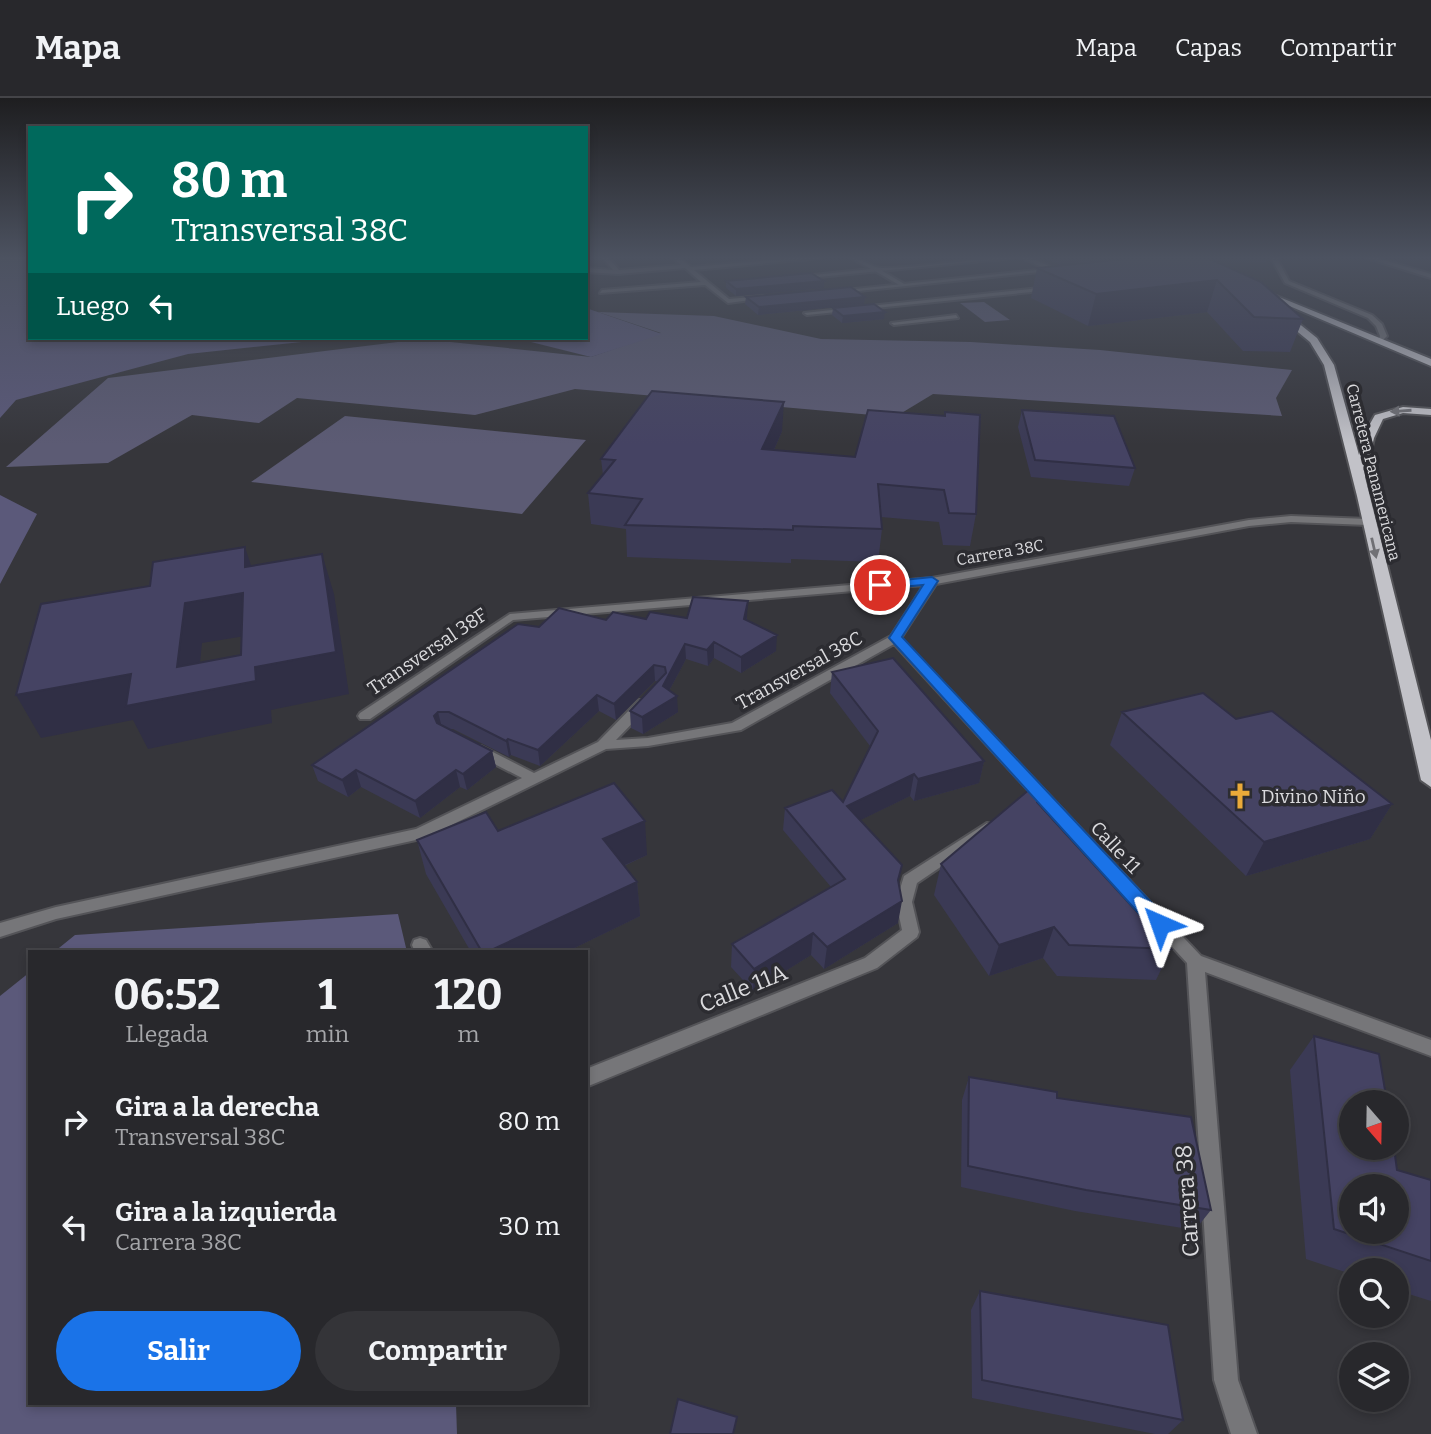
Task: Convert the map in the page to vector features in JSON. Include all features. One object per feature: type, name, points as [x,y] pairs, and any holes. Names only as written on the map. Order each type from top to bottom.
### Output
[{"type":"highway","name":"Carretera Panamericana","points":[[1291,320],[1322,350],[1360,481],[1431,780]]},
{"type":"highway","points":[[1333,320],[1431,363]]},
{"type":"highway","points":[[1360,481],[1368,438],[1379,417],[1387,412],[1403,410],[1431,412]]},
{"type":"street","points":[[894,323],[921,320]]},
{"type":"street","points":[[1376,320],[1383,328],[1384,336],[1380,340]]},
{"type":"street","name":"Carrera 38C","points":[[510,617],[932,581],[1249,523],[1291,519],[1368,523]]},
{"type":"street","name":"Transversal 38C","points":[[0,930],[56,913],[420,834],[603,745],[648,742],[736,727],[895,638],[932,581]]},
{"type":"street","name":"Transversal 38F","points":[[365,716],[510,617]]},
{"type":"street","name":"Calle 11","points":[[895,638],[1031,798],[1195,961],[1431,1048]]},
{"type":"street","points":[[603,745],[650,697]]},
{"type":"street","points":[[458,740],[535,779]]},
{"type":"street","name":"Calle 11A","points":[[588,1077],[871,963],[911,932],[904,902],[910,880],[1002,817]]},
{"type":"street","name":"Carrera 38","points":[[1195,961],[1227,1380],[1244,1434]]},
{"type":"shaded area","points":[[0,320],[28,320],[28,340],[321,340],[188,354],[16,400],[0,418]]},
{"type":"shaded area","points":[[588,320],[622,320],[662,334],[591,357],[523,340],[588,340]]},
{"type":"shaded area","points":[[623,320],[734,320],[821,339],[971,342],[1100,350],[1292,370],[1276,398],[1282,416],[933,394],[895,417],[575,389],[475,415],[297,398],[259,423],[192,415],[108,463],[6,467],[108,378],[414,340],[591,357],[661,333]]},
{"type":"shaded area","points":[[345,416],[586,440],[522,514],[251,482]]},
{"type":"shaded area","points":[[0,495],[37,514],[0,584]]},
{"type":"shaded area","points":[[398,914],[407,950],[56,950],[75,935]]},
{"type":"shaded area","points":[[28,974],[28,1405],[456,1405],[457,1434],[0,1434],[0,996]]},
{"type":"building","points":[[652,391],[784,402],[762,449],[855,457],[868,410],[945,416],[945,412],[980,415],[976,514],[949,513],[944,490],[878,484],[882,529],[793,526],[793,530],[625,525],[642,499],[588,493],[615,460],[601,459]]},
{"type":"building","points":[[1022,410],[1114,416],[1135,468],[1035,460]]},
{"type":"building","points":[[245,547],[245,567],[322,554],[336,652],[255,667],[256,681],[126,706],[131,674],[16,695],[41,604],[150,586],[153,562]],"holes":[[[243,593],[241,655],[177,667],[185,603]]]},
{"type":"building","points":[[693,597],[748,601],[744,619],[777,635],[741,657],[714,642],[707,650],[685,644],[663,686],[677,696],[642,717],[630,711],[666,673],[665,667],[654,665],[614,704],[597,695],[538,750],[508,739],[506,741],[449,712],[438,712],[434,716],[437,723],[492,751],[463,774],[456,770],[415,801],[356,770],[342,780],[312,765],[518,624],[539,627],[559,608],[606,620],[613,612],[646,619],[650,612],[687,618]]},
{"type":"building","points":[[893,658],[984,761],[918,779],[914,774],[847,806],[902,865],[898,880],[902,901],[827,947],[813,933],[754,969],[732,944],[845,879],[785,808],[832,790],[843,802],[878,731],[832,672]]},
{"type":"building","points":[[1203,693],[1236,719],[1272,711],[1392,804],[1264,842],[1122,712]]},
{"type":"building","points":[[614,783],[645,821],[603,839],[637,882],[491,950],[481,950],[417,840],[486,812],[498,831]]},
{"type":"building","points":[[1037,783],[1037,802],[1171,949],[1069,945],[1054,927],[999,945],[941,864]]},
{"type":"building","points":[[1314,1036],[1379,1054],[1385,1090],[1339,1090],[1339,1160],[1396,1160],[1397,1170],[1431,1180],[1431,1261],[1379,1244],[1409,1244],[1409,1174],[1339,1174],[1339,1231],[1334,1229]]},
{"type":"building","points":[[969,1077],[1057,1092],[1057,1098],[1191,1117],[1211,1210],[1086,1190],[968,1166]]},
{"type":"building","points":[[980,1291],[1168,1325],[1183,1420],[982,1380]]},
{"type":"building","points":[[678,1399],[737,1417],[733,1434],[670,1434]]},
{"type":"place","name":"Divino Niño","points":[[1240,796]]},
{"type":"route","points":[[880,585],[932,581],[895,638],[1160,924]]}]
